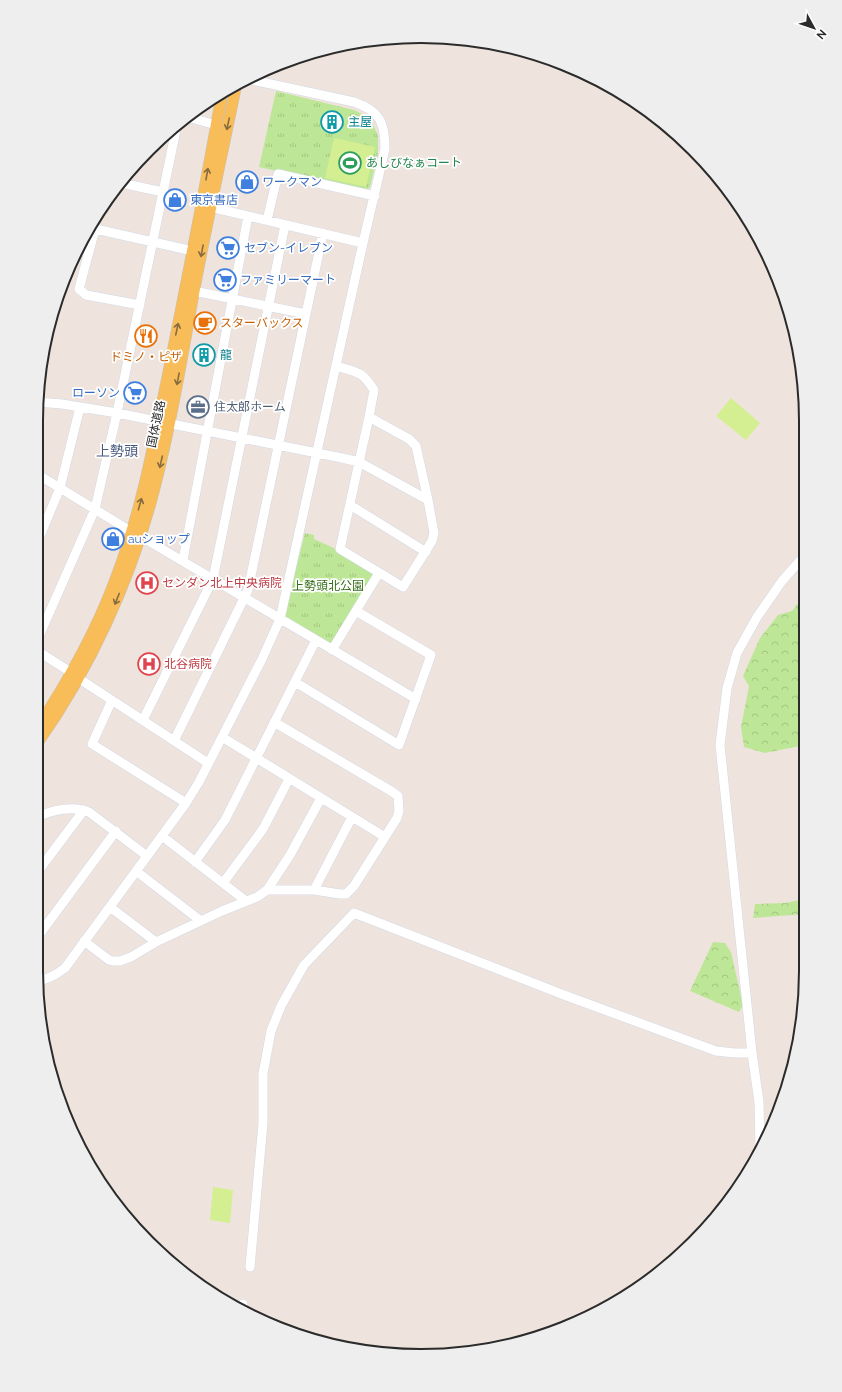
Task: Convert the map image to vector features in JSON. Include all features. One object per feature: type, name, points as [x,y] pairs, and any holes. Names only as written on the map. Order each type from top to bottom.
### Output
[{"type":"main road","name":"国体道路","points":[[136,534],[154,490],[169,424],[210,207],[235,93]]},
{"type":"main road","name":"国体道路","points":[[43,720],[96,645],[124,583],[136,534],[144,488],[193,251],[220,101]]},
{"type":"main road","name":"国体道路","points":[[43,735],[59,711],[75,675]]},
{"type":"street","points":[[43,980],[55,976],[65,968],[186,803],[199,782],[262,659],[280,619],[363,243],[375,196],[385,149],[385,134],[379,118],[374,112],[362,104],[257,81]]},
{"type":"street","points":[[194,119],[216,125]]},
{"type":"street","points":[[43,627],[95,509],[117,413],[175,134]]},
{"type":"street","points":[[267,220],[278,174],[375,196]]},
{"type":"street","points":[[127,184],[163,192]]},
{"type":"street","points":[[210,207],[363,243]]},
{"type":"street","points":[[183,560],[248,216]]},
{"type":"street","points":[[143,720],[214,579],[285,225]]},
{"type":"street","points":[[96,229],[193,251]]},
{"type":"street","points":[[174,741],[248,590],[323,234]]},
{"type":"street","points":[[91,238],[79,289],[86,295],[140,305]]},
{"type":"street","points":[[194,291],[306,314]]},
{"type":"street","points":[[336,366],[360,373],[374,390],[370,417],[340,549],[403,587],[432,541],[434,533],[428,500],[416,446],[409,439],[370,417]]},
{"type":"street","points":[[44,403],[117,413],[359,462],[428,500]]},
{"type":"street","points":[[43,529],[60,488],[80,407]]},
{"type":"street","points":[[43,478],[416,699]]},
{"type":"street","points":[[350,505],[426,552]]},
{"type":"street","points":[[760,1138],[760,1102],[752,1053],[720,745],[726,688],[737,653],[757,617],[782,581],[799,562]]},
{"type":"street","points":[[332,650],[379,573]]},
{"type":"street","points":[[294,682],[399,745],[431,655],[356,611]]},
{"type":"street","points":[[195,862],[225,820],[316,640]]},
{"type":"street","points":[[43,654],[208,763]]},
{"type":"street","points":[[112,700],[92,744],[186,803]]},
{"type":"street","points":[[267,890],[314,890],[346,894],[350,891],[398,814],[398,796],[274,722]]},
{"type":"street","points":[[222,737],[385,837]]},
{"type":"street","points":[[223,883],[263,829],[289,779]]},
{"type":"street","points":[[84,941],[109,960],[120,961],[131,957],[156,942],[257,897],[267,890],[290,855],[321,798]]},
{"type":"street","points":[[43,816],[60,810],[84,810],[147,856]]},
{"type":"street","points":[[43,865],[84,810]]},
{"type":"street","points":[[314,890],[352,816]]},
{"type":"street","points":[[43,930],[116,832]]},
{"type":"street","points":[[162,836],[246,901]]},
{"type":"street","points":[[136,871],[201,921]]},
{"type":"street","points":[[110,907],[156,942]]},
{"type":"street","points":[[250,1267],[263,1123],[263,1074],[271,1031],[281,1006],[304,965],[354,913],[716,1051],[752,1053]]},
{"type":"green space","points":[[276,91],[354,110],[364,115],[372,122],[378,136],[378,153],[370,187],[365,191],[259,167]]},
{"type":"green space","name":"あしびなぁコート","points":[[334,138],[375,147],[366,187],[325,178]]},
{"type":"green space","points":[[731,398],[760,423],[746,440],[716,416]]},
{"type":"green space","name":"上勢頭北公園","points":[[305,533],[314,535],[314,539],[338,550],[376,573],[332,648],[287,620],[284,615]]},
{"type":"green space","points":[[799,602],[799,746],[765,753],[744,747],[741,727],[749,686],[743,676],[760,638],[778,615],[792,611]]},
{"type":"green space","points":[[799,900],[799,914],[753,918],[755,904],[785,903]]},
{"type":"green space","points":[[713,942],[725,943],[731,952],[743,1005],[739,1012],[690,991]]},
{"type":"green space","points":[[213,1187],[233,1190],[230,1223],[210,1220]]},
{"type":"place","name":"主屋","points":[[332,122]]},
{"type":"place","name":"あしびなぁコート","points":[[350,163]]},
{"type":"place","name":"ワークマン","points":[[247,182]]},
{"type":"place","name":"東京書店","points":[[175,200]]},
{"type":"place","name":"セブン-イレブン","points":[[228,248]]},
{"type":"place","name":"ファミリーマート","points":[[225,280]]},
{"type":"place","name":"スターバックス","points":[[205,323]]},
{"type":"place","name":"ドミノ・ピザ","points":[[146,336]]},
{"type":"place","name":"龍","points":[[204,355]]},
{"type":"place","name":"ローソン","points":[[135,393]]},
{"type":"place","name":"住太郎ホーム","points":[[198,407]]},
{"type":"place","name":"auショップ","points":[[113,539]]},
{"type":"place","name":"センダン北上中央病院","points":[[147,583]]},
{"type":"place","name":"北谷病院","points":[[149,664]]},
{"type":"district","name":"上勢頭","points":[[117,451]]}]
